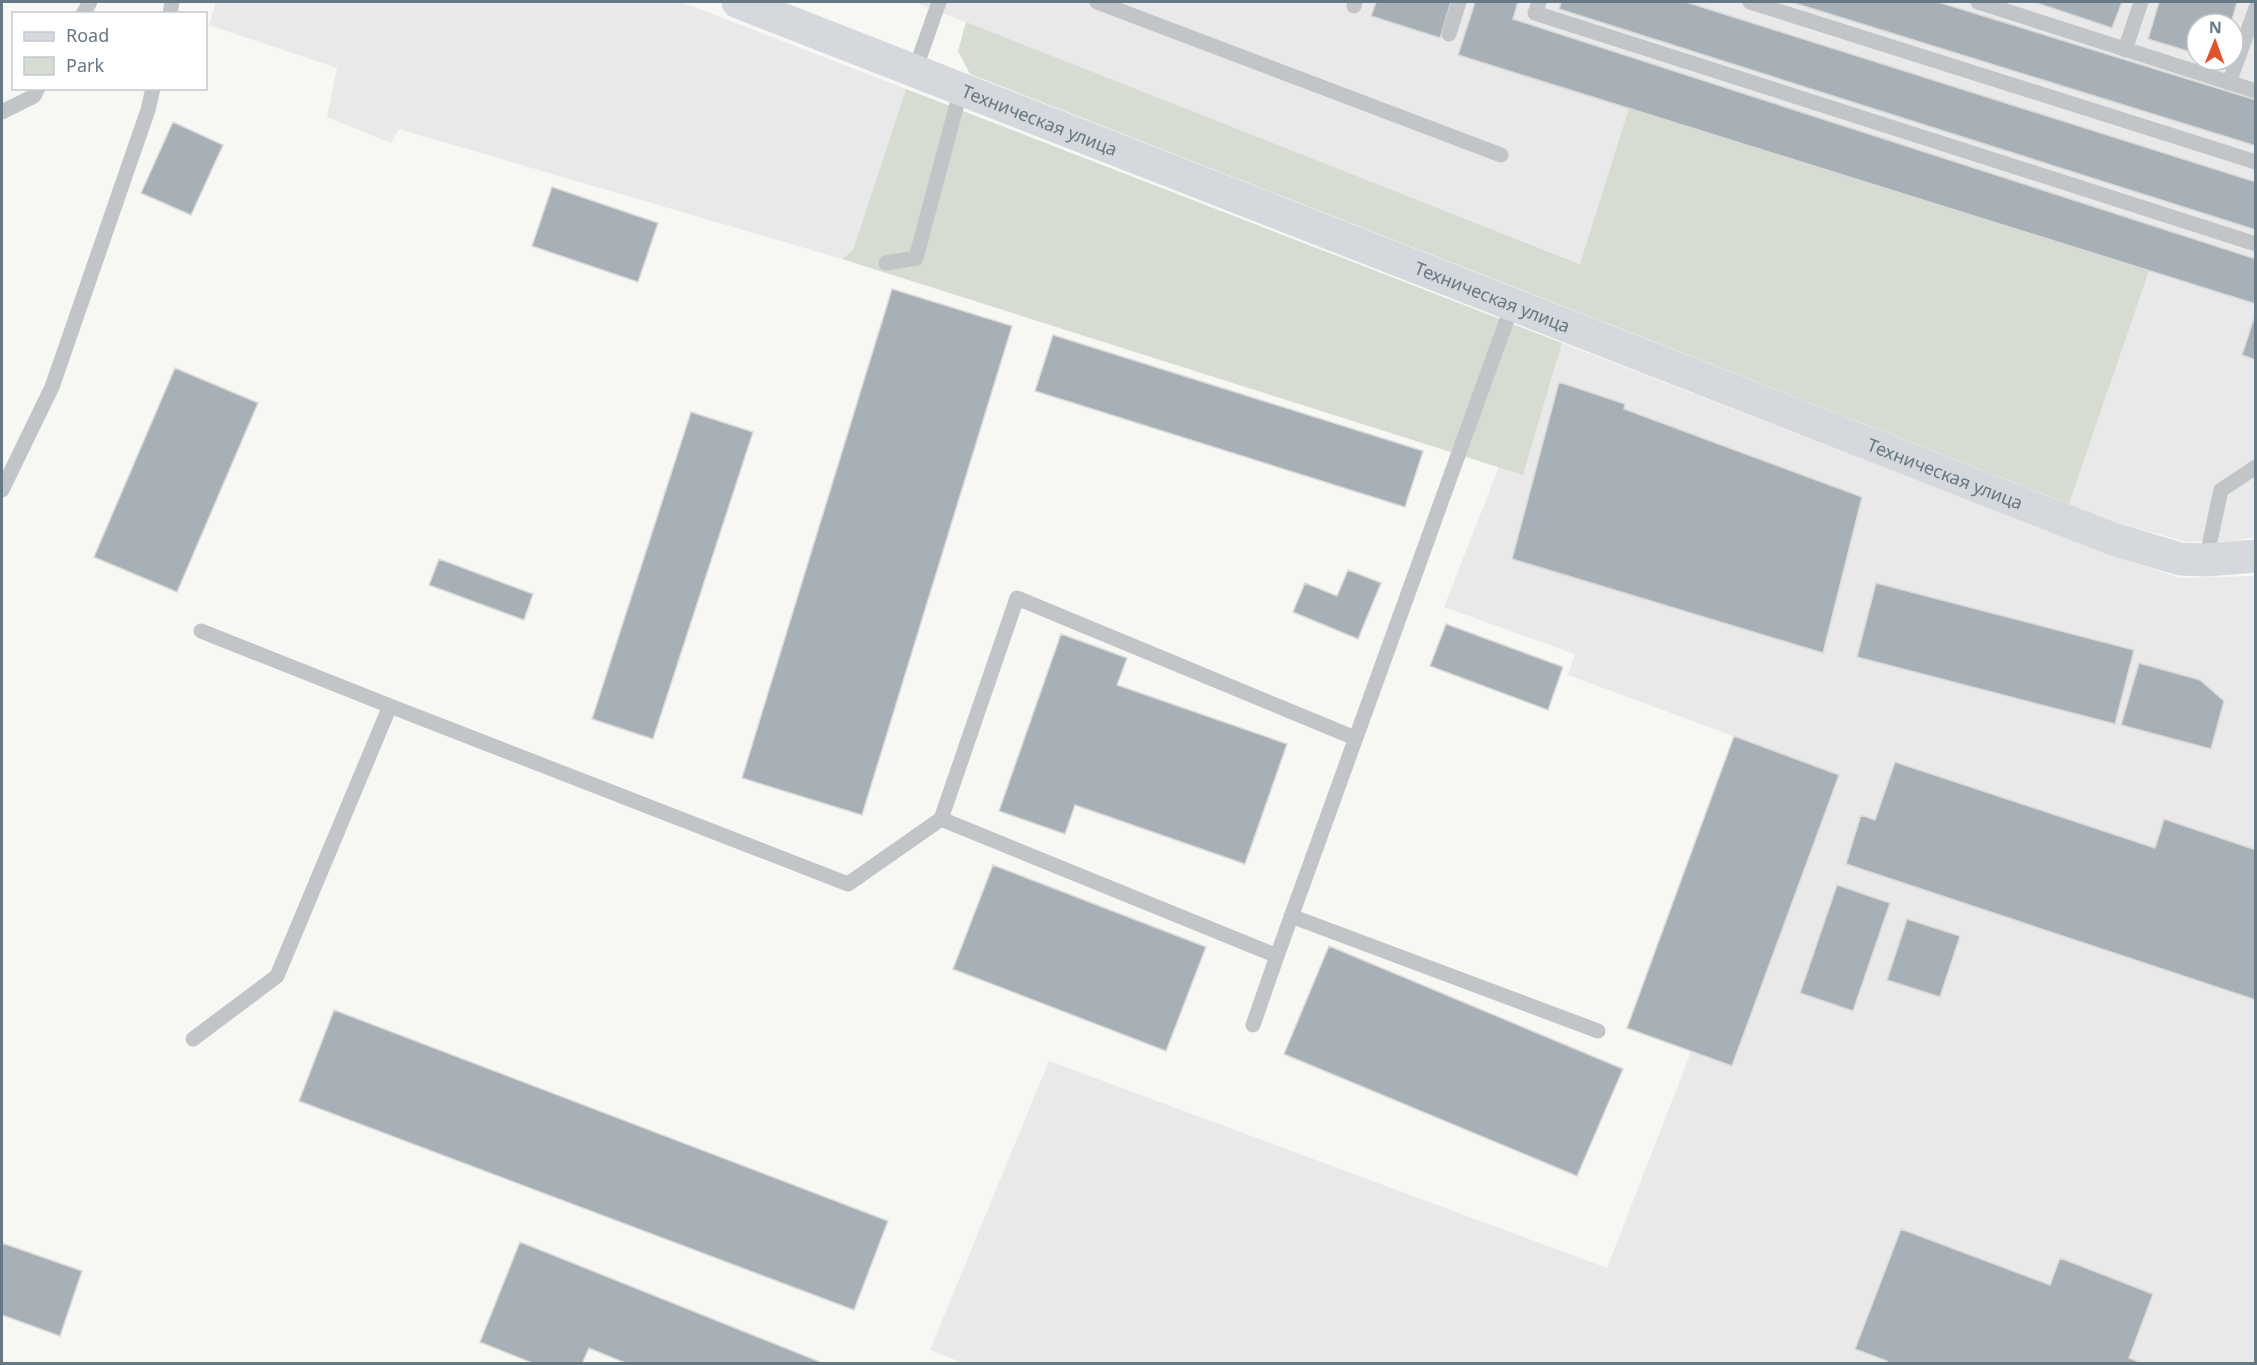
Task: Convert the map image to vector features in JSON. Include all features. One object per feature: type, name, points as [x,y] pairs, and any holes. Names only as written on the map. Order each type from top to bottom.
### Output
[{"type":"street","name":"Техническая улица","points":[[738,2],[2113,539],[2180,558],[2206,560],[2256,556]]},
{"type":"lane","points":[[915,70],[939,2]]},
{"type":"lane","points":[[1097,2],[1502,155]]},
{"type":"lane","points":[[1449,34],[1459,2]]},
{"type":"lane","points":[[1539,2],[1535,13],[2256,244]]},
{"type":"lane","points":[[1750,2],[2256,162]]},
{"type":"lane","points":[[1978,2],[2014,7],[2125,50],[2256,91]]},
{"type":"lane","points":[[2125,50],[2141,2]]},
{"type":"lane","points":[[2229,82],[2256,8]]},
{"type":"lane","points":[[886,263],[916,258],[961,88]]},
{"type":"lane","points":[[2,112],[34,96],[37,90]]},
{"type":"lane","points":[[2,490],[52,387],[148,110],[153,90]]},
{"type":"lane","points":[[1253,1025],[1512,306]]},
{"type":"lane","points":[[2206,560],[2221,490],[2256,467]]},
{"type":"lane","points":[[201,631],[848,884],[941,819],[1017,598],[1355,738]]},
{"type":"lane","points":[[193,1039],[277,976],[390,706]]},
{"type":"lane","points":[[941,819],[1277,956]]},
{"type":"lane","points":[[1291,916],[1598,1031]]},
{"type":"shaded area","points":[[216,2],[681,2],[906,89],[853,250],[842,259],[399,129],[391,143],[327,117],[337,68],[209,25]]},
{"type":"shaded area","points":[[914,2],[2255,2],[2255,537],[2235,541],[2188,542],[2120,524],[2069,504],[2149,271],[1629,108],[1581,264]]},
{"type":"shaded area","points":[[1562,343],[2111,555],[2180,578],[2255,576],[2255,1363],[966,1364],[930,1350],[1049,1061],[1607,1268],[1691,1052],[1732,1066],[1839,775],[1568,675],[1575,654],[1444,607],[1499,467],[1523,474]]},
{"type":"green space","points":[[966,22],[1580,264],[1629,108],[2149,271],[2069,504],[970,74],[958,51]]},
{"type":"green space","points":[[906,89],[1562,343],[1523,475],[842,259],[853,250]]},
{"type":"building","points":[[1376,2],[1451,2],[1440,38],[1371,16]]},
{"type":"building","points":[[1475,2],[1518,2],[1513,19],[2256,259],[2256,304],[1458,55]]},
{"type":"building","points":[[1561,2],[1686,2],[2256,182],[2256,230],[1559,9]]},
{"type":"building","points":[[1791,2],[1938,2],[2256,100],[2256,146]]},
{"type":"building","points":[[2038,2],[2122,2],[2112,28]]},
{"type":"building","points":[[2159,2],[2237,2],[2234,12],[2185,12],[2185,50],[2148,39]]},
{"type":"building","points":[[173,122],[223,145],[191,215],[141,193]]},
{"type":"building","points":[[552,187],[658,223],[638,282],[532,246]]},
{"type":"building","points":[[892,289],[1012,326],[862,815],[742,778]]},
{"type":"building","points":[[2254,318],[2256,318],[2256,360],[2242,355]]},
{"type":"building","points":[[1053,335],[1423,451],[1405,507],[1035,391]]},
{"type":"building","points":[[175,368],[258,403],[177,592],[94,557]]},
{"type":"building","points":[[1559,382],[1625,404],[1624,409],[1862,497],[1823,653],[1512,559]]},
{"type":"building","points":[[691,412],[753,432],[653,739],[592,719]]},
{"type":"building","points":[[439,559],[533,594],[524,620],[429,585]]},
{"type":"building","points":[[1348,570],[1381,583],[1358,639],[1293,612],[1305,583],[1337,596]]},
{"type":"building","points":[[1876,583],[2134,650],[2115,724],[1857,657]]},
{"type":"building","points":[[1446,624],[1563,667],[1548,710],[1430,666]]},
{"type":"building","points":[[1061,634],[1127,658],[1117,685],[1287,744],[1245,864],[1075,805],[1065,834],[999,811]]},
{"type":"building","points":[[2139,663],[2200,680],[2224,701],[2211,749],[2121,725]]},
{"type":"building","points":[[1734,736],[1839,775],[1732,1066],[1627,1028]]},
{"type":"building","points":[[1895,762],[2155,848],[2164,819],[2256,850],[2256,1000],[1846,864],[1861,815],[1875,820]]},
{"type":"building","points":[[993,865],[1206,947],[1166,1051],[953,969]]},
{"type":"building","points":[[1837,885],[1890,903],[1853,1011],[1800,993]]},
{"type":"building","points":[[1907,919],[1960,936],[1940,997],[1887,980]]},
{"type":"building","points":[[1329,946],[1623,1069],[1577,1176],[1284,1054]]},
{"type":"building","points":[[334,1010],[888,1221],[854,1310],[299,1101]]},
{"type":"building","points":[[1901,1229],[2050,1285],[2060,1258],[2153,1294],[2129,1358],[2144,1364],[1886,1364],[1887,1361],[1855,1349]]},
{"type":"building","points":[[520,1242],[825,1364],[628,1364],[589,1348],[582,1364],[535,1364],[480,1342]]},
{"type":"building","points":[[2,1243],[82,1271],[60,1336],[2,1315]]}]
